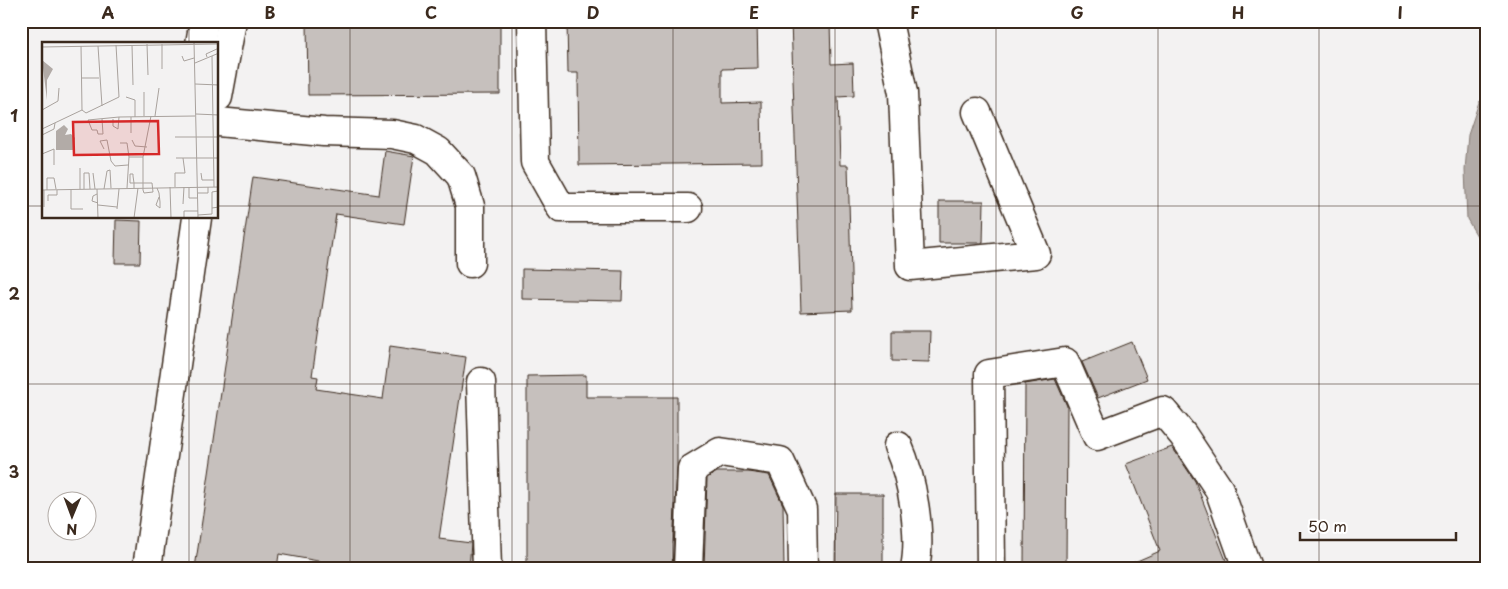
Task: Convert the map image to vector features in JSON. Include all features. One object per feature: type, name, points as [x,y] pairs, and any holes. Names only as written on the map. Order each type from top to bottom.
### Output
[{"type":"lane","points":[[200,42],[204,21]]},
{"type":"lane","points":[[219,92],[232,21]]},
{"type":"lane","points":[[532,21],[535,162],[561,208],[688,208]]},
{"type":"lane","points":[[888,21],[904,93],[910,266],[1036,254],[978,112]]},
{"type":"lane","points":[[219,122],[324,132],[392,134],[416,139],[438,151],[461,176],[470,206],[470,263]]},
{"type":"lane","points":[[147,568],[197,219]]},
{"type":"lane","points":[[991,568],[989,374],[1065,362],[1097,436],[1163,411],[1183,435],[1220,489],[1247,568]]},
{"type":"lane","points":[[481,382],[487,568]]},
{"type":"lane","points":[[898,446],[904,459],[915,514],[915,568]]},
{"type":"lane","points":[[688,568],[692,469],[720,452],[780,461],[802,509],[803,568]]},
{"type":"shaded area","points":[[1487,97],[1487,253],[1467,219],[1465,170],[1468,135],[1479,102]]},
{"type":"shaded area","points":[[1487,256],[1487,312],[1481,298],[1480,284]]},
{"type":"building","points":[[307,21],[500,21],[500,94],[308,95]]},
{"type":"building","points":[[567,21],[757,21],[758,68],[722,69],[722,103],[761,102],[762,163],[579,165],[578,73],[568,73]]},
{"type":"building","points":[[791,21],[830,21],[831,64],[853,63],[854,96],[838,97],[840,165],[848,165],[852,310],[801,312]]},
{"type":"building","points":[[385,151],[414,156],[404,224],[336,214],[312,376],[318,377],[316,389],[383,399],[390,346],[466,357],[439,539],[471,543],[469,568],[357,568],[279,554],[277,568],[195,568],[253,177],[379,195]]},
{"type":"building","points":[[939,201],[984,201],[983,243],[939,243]]},
{"type":"building","points":[[116,220],[141,221],[140,263],[115,263]]},
{"type":"building","points":[[522,269],[623,271],[622,301],[522,299]]},
{"type":"building","points":[[892,331],[930,331],[929,362],[892,361]]},
{"type":"building","points":[[1132,342],[1147,379],[1098,398],[1082,362]]},
{"type":"building","points":[[586,375],[586,397],[677,397],[677,467],[672,568],[527,568],[527,376]]},
{"type":"building","points":[[1055,379],[1067,406],[1066,568],[1024,568],[1025,384]]},
{"type":"building","points":[[1172,447],[1195,481],[1229,568],[1121,568],[1160,551],[1126,464]]},
{"type":"building","points":[[717,472],[748,472],[769,475],[783,505],[784,568],[704,568],[707,478]]},
{"type":"building","points":[[836,494],[883,494],[883,566],[835,566]]}]
